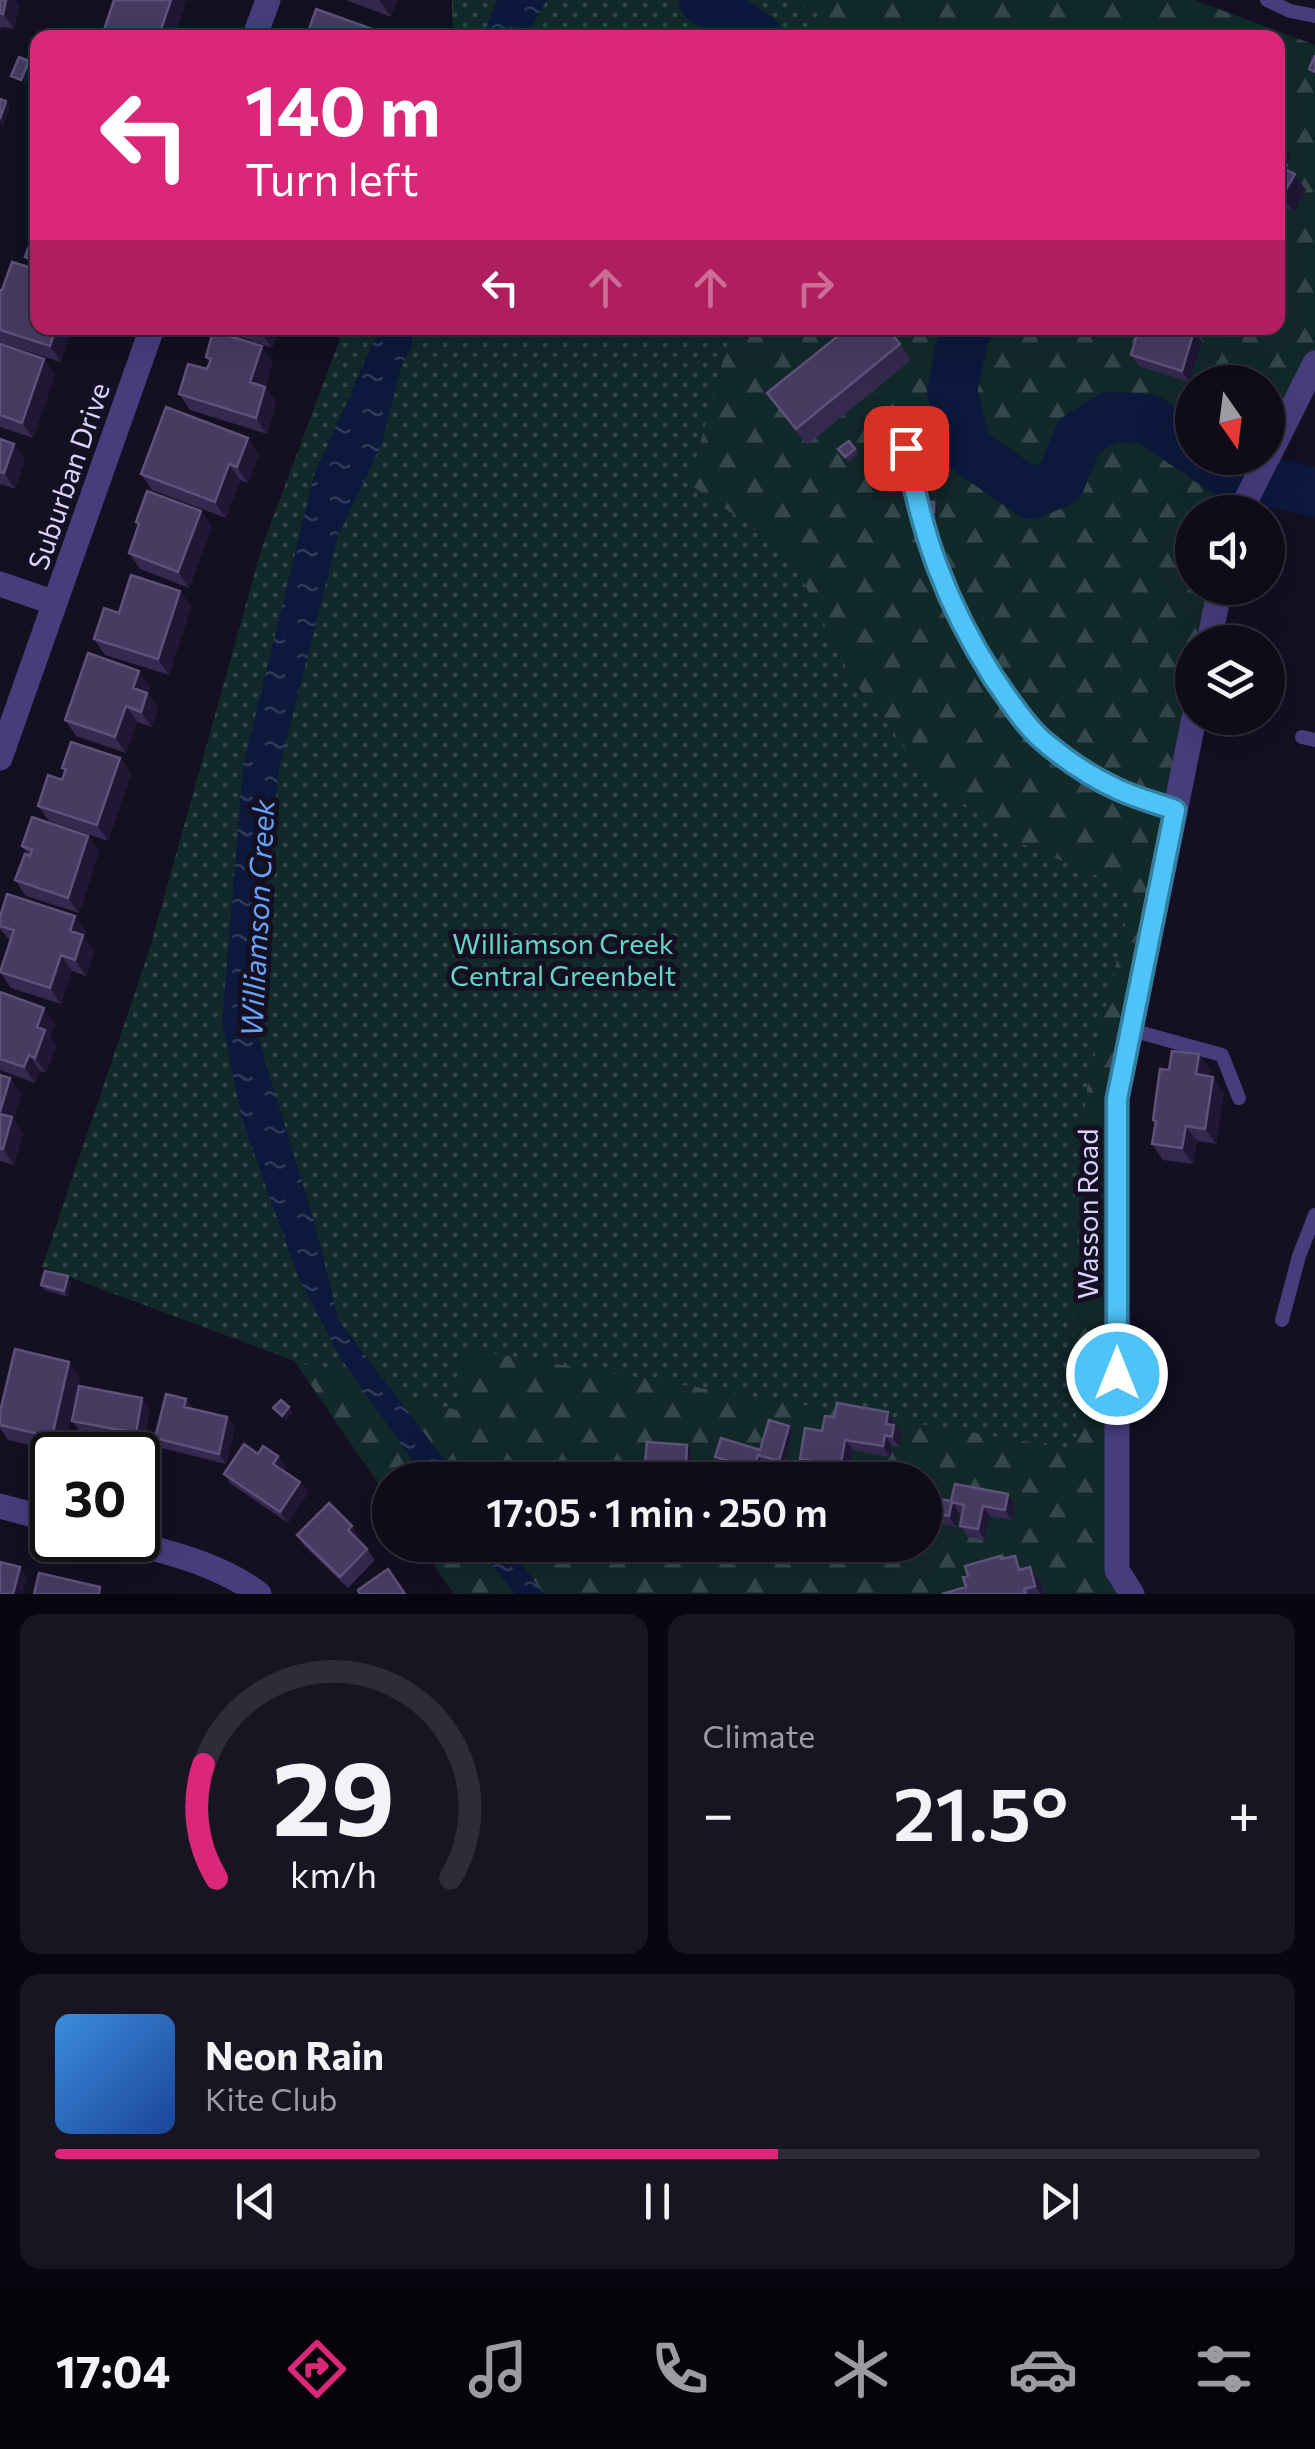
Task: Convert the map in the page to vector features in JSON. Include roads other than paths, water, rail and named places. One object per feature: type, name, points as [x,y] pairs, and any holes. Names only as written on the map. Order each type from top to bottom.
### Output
[{"type":"street","points":[[257,30],[268,0]]},
{"type":"street","name":"Suburban Drive","points":[[0,758],[150,335]]},
{"type":"street","points":[[1285,423],[1315,363]]},
{"type":"street","points":[[0,584],[55,603]]},
{"type":"street","name":"Wasson Road","points":[[1132,1594],[1117,1570],[1117,1099],[1190,735]]},
{"type":"street","points":[[0,1506],[30,1514]]},
{"type":"street","points":[[160,1551],[193,1560],[259,1594]]},
{"type":"lane","points":[[1267,0],[1290,11],[1315,16]]},
{"type":"lane","points":[[906,448],[917,506],[945,591],[971,642],[1010,702],[1040,737],[1079,766],[1116,789],[1175,810]]},
{"type":"lane","points":[[1131,1030],[1222,1054],[1239,1098]]},
{"type":"lane","points":[[1282,1320],[1299,1256],[1315,1216]]},
{"type":"water","points":[[497,0],[547,0],[529,30],[486,30]]},
{"type":"water","name":"Williamson Creek","points":[[377,335],[412,335],[382,443],[338,536],[279,769],[254,988],[256,1030],[315,1225],[339,1321],[446,1462],[413,1462],[340,1357],[298,1276],[242,1120],[222,1022],[243,767],[314,475]]},
{"type":"water","points":[[490,1562],[520,1562],[544,1594],[515,1594]]},
{"type":"waterway","points":[[704,0],[747,30]]},
{"type":"waterway","points":[[964,335],[952,391],[967,449],[1031,494],[1060,482],[1079,436],[1110,417],[1148,419],[1175,437]]},
{"type":"waterway","points":[[1237,475],[1315,492]]},
{"type":"park label","name":"Williamson Creek Central Greenbelt","points":[[563,959]]}]
